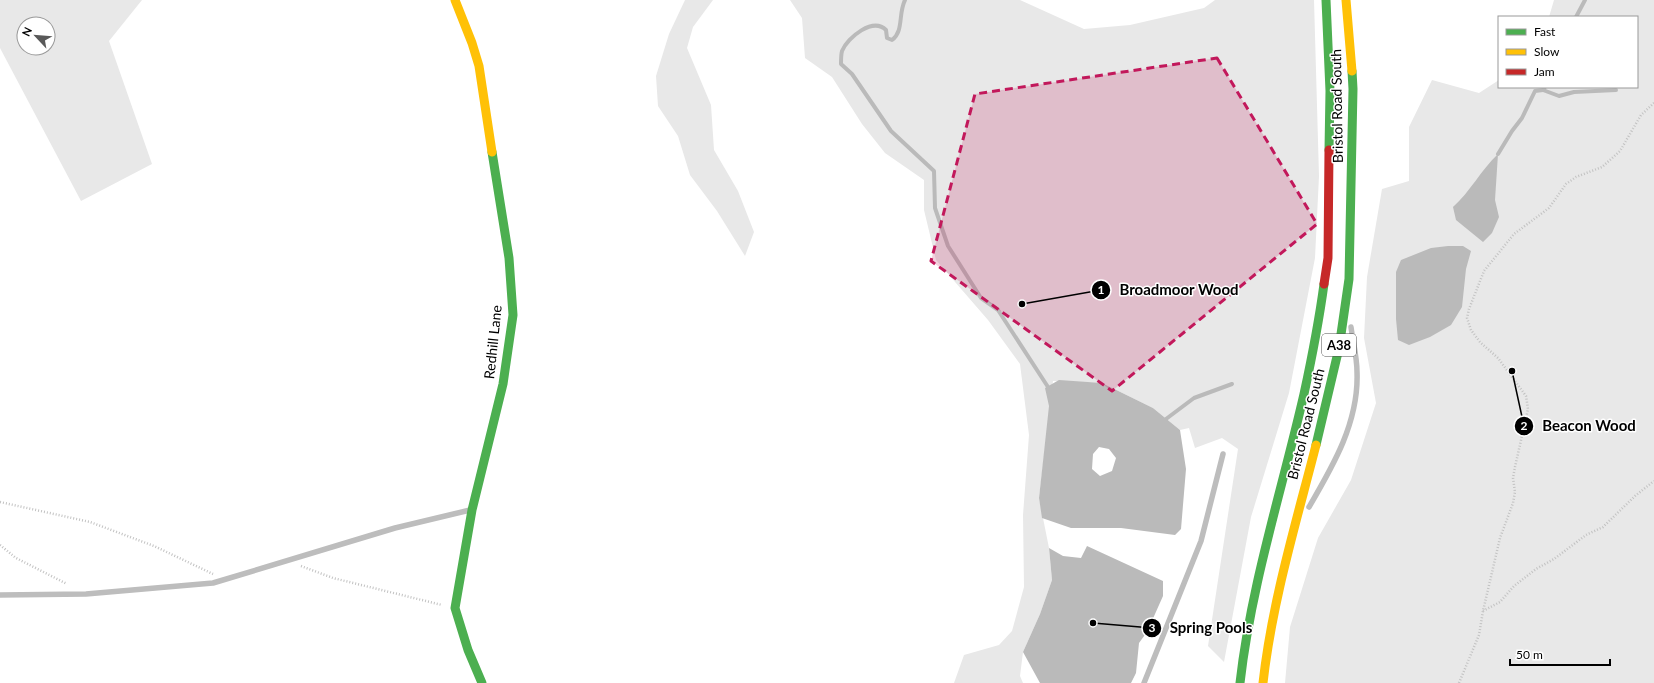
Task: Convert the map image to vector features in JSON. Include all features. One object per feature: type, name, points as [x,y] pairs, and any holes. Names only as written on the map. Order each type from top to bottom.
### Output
[{"type":"main road","name":"Redhill Lane","points":[[455,0],[472,43],[478,66],[509,258],[513,315],[503,384],[472,510],[454,608],[468,650],[482,683]]},
{"type":"main road","name":"Bristol Road South","points":[[1240,683],[1243,657],[1255,591],[1304,394],[1318,326],[1328,258],[1330,91],[1326,0]]},
{"type":"main road","name":"Bristol Road South","points":[[1263,683],[1265,661],[1277,597],[1336,360],[1347,300],[1349,279],[1353,89],[1346,0]]},
{"type":"lane","points":[[1347,300],[1349,316]]},
{"type":"lane","points":[[1293,533],[1332,468],[1341,449],[1352,417],[1356,395],[1357,372],[1350,324]]},
{"type":"lane","points":[[1144,683],[1201,541],[1223,454]]},
{"type":"lane","points":[[0,595],[86,594],[213,583],[395,528],[472,510]]},
{"type":"path","points":[[1459,683],[1479,635],[1482,611],[1500,538],[1515,492],[1513,478],[1514,467],[1528,409],[1526,396],[1498,358],[1480,342],[1471,330],[1467,318],[1469,309],[1484,271],[1514,234],[1549,208],[1566,184],[1576,177],[1602,167],[1620,151],[1642,115],[1654,103]]},
{"type":"path","points":[[1482,611],[1500,602],[1514,586],[1536,569],[1554,559],[1586,535],[1603,527],[1635,496],[1654,481]]},
{"type":"path","points":[[0,502],[90,522],[154,546],[225,580]]},
{"type":"path","points":[[0,545],[16,558],[86,594]]},
{"type":"path","points":[[287,561],[333,578],[454,608]]},
{"type":"highlighted area","points":[[1217,58],[1317,224],[1112,391],[931,261],[975,94]]},
{"type":"shaded area","points":[[0,0],[142,0],[109,41],[152,164],[81,201],[0,48]]},
{"type":"shaded area","points":[[685,0],[713,0],[693,27],[687,48],[711,105],[714,150],[738,191],[754,232],[745,256],[717,211],[690,175],[678,136],[658,106],[656,76],[669,34]]},
{"type":"shaded area","points":[[790,0],[1020,0],[1084,29],[1130,25],[1204,8],[1215,0],[1314,0],[1319,176],[1315,258],[1289,393],[1251,517],[1224,662],[1208,646],[1238,449],[1222,438],[1195,448],[1189,428],[1180,430],[1153,408],[1102,383],[1053,381],[1039,498],[1049,548],[1052,580],[1040,614],[1023,652],[1020,676],[1023,683],[954,683],[964,655],[999,645],[1012,631],[1024,587],[1023,515],[1029,435],[1020,364],[988,320],[936,260],[924,210],[924,180],[885,153],[862,124],[832,77],[805,58],[802,18]]},
{"type":"shaded area","points":[[1554,0],[1654,0],[1654,683],[1285,683],[1290,627],[1318,538],[1351,480],[1376,403],[1364,338],[1367,277],[1382,189],[1409,181],[1409,127],[1432,80],[1479,93],[1498,81],[1498,88],[1638,88],[1638,16],[1549,16]]},
{"type":"shaded area","points":[[1498,154],[1495,200],[1499,217],[1492,233],[1483,242],[1456,220],[1453,207],[1465,195]]},
{"type":"shaded area","points":[[1463,246],[1471,251],[1466,269],[1462,307],[1451,325],[1430,337],[1409,345],[1398,340],[1396,319],[1396,272],[1401,260],[1431,248]]},
{"type":"shaded area","points":[[1059,380],[1102,383],[1153,408],[1180,430],[1186,469],[1181,529],[1175,535],[1121,528],[1071,528],[1042,518],[1039,498],[1049,406],[1045,388]],"holes":[[[1099,447],[1109,449],[1116,458],[1112,471],[1100,476],[1092,469],[1093,454]]]},
{"type":"shaded area","points":[[1087,546],[1163,581],[1163,596],[1147,632],[1139,643],[1136,673],[1131,683],[1040,683],[1023,652],[1040,614],[1052,580],[1049,548],[1063,556],[1081,558]]},
{"type":"waterway","points":[[905,0],[900,27],[896,36],[892,40],[887,38],[886,30],[881,27],[874,26],[861,30],[850,40],[842,51],[841,64],[852,74],[891,131],[934,171],[935,208],[948,246],[981,298],[998,310],[1048,387]]},
{"type":"waterway","points":[[1577,16],[1585,0]]},
{"type":"waterway","points":[[1498,154],[1522,118],[1535,91],[1543,90],[1544,88]]},
{"type":"waterway","points":[[1543,90],[1559,96],[1574,92],[1616,90]]},
{"type":"waterway","points":[[1166,419],[1194,398],[1232,384]]},
{"type":"traffic: fast","points":[[1326,0],[1330,91],[1329,150]]},
{"type":"traffic: fast","points":[[1316,445],[1339,348],[1349,279],[1353,89],[1352,71]]},
{"type":"traffic: fast","points":[[482,683],[468,650],[455,608],[472,510],[503,384],[513,315],[509,258],[492,152]]},
{"type":"traffic: fast","points":[[1240,683],[1245,646],[1259,574],[1304,394],[1324,284]]},
{"type":"traffic: slow","points":[[455,0],[472,43],[479,66],[492,152]]},
{"type":"traffic: slow","points":[[1346,0],[1352,71]]},
{"type":"traffic: slow","points":[[1263,683],[1278,593],[1316,445]]},
{"type":"traffic: jam","points":[[1324,284],[1328,258],[1329,150]]},
{"type":"place","name":"Broadmoor Wood","points":[[1022,304]]},
{"type":"place","name":"Beacon Wood","points":[[1512,371]]},
{"type":"place","name":"Spring Pools","points":[[1093,623]]}]
